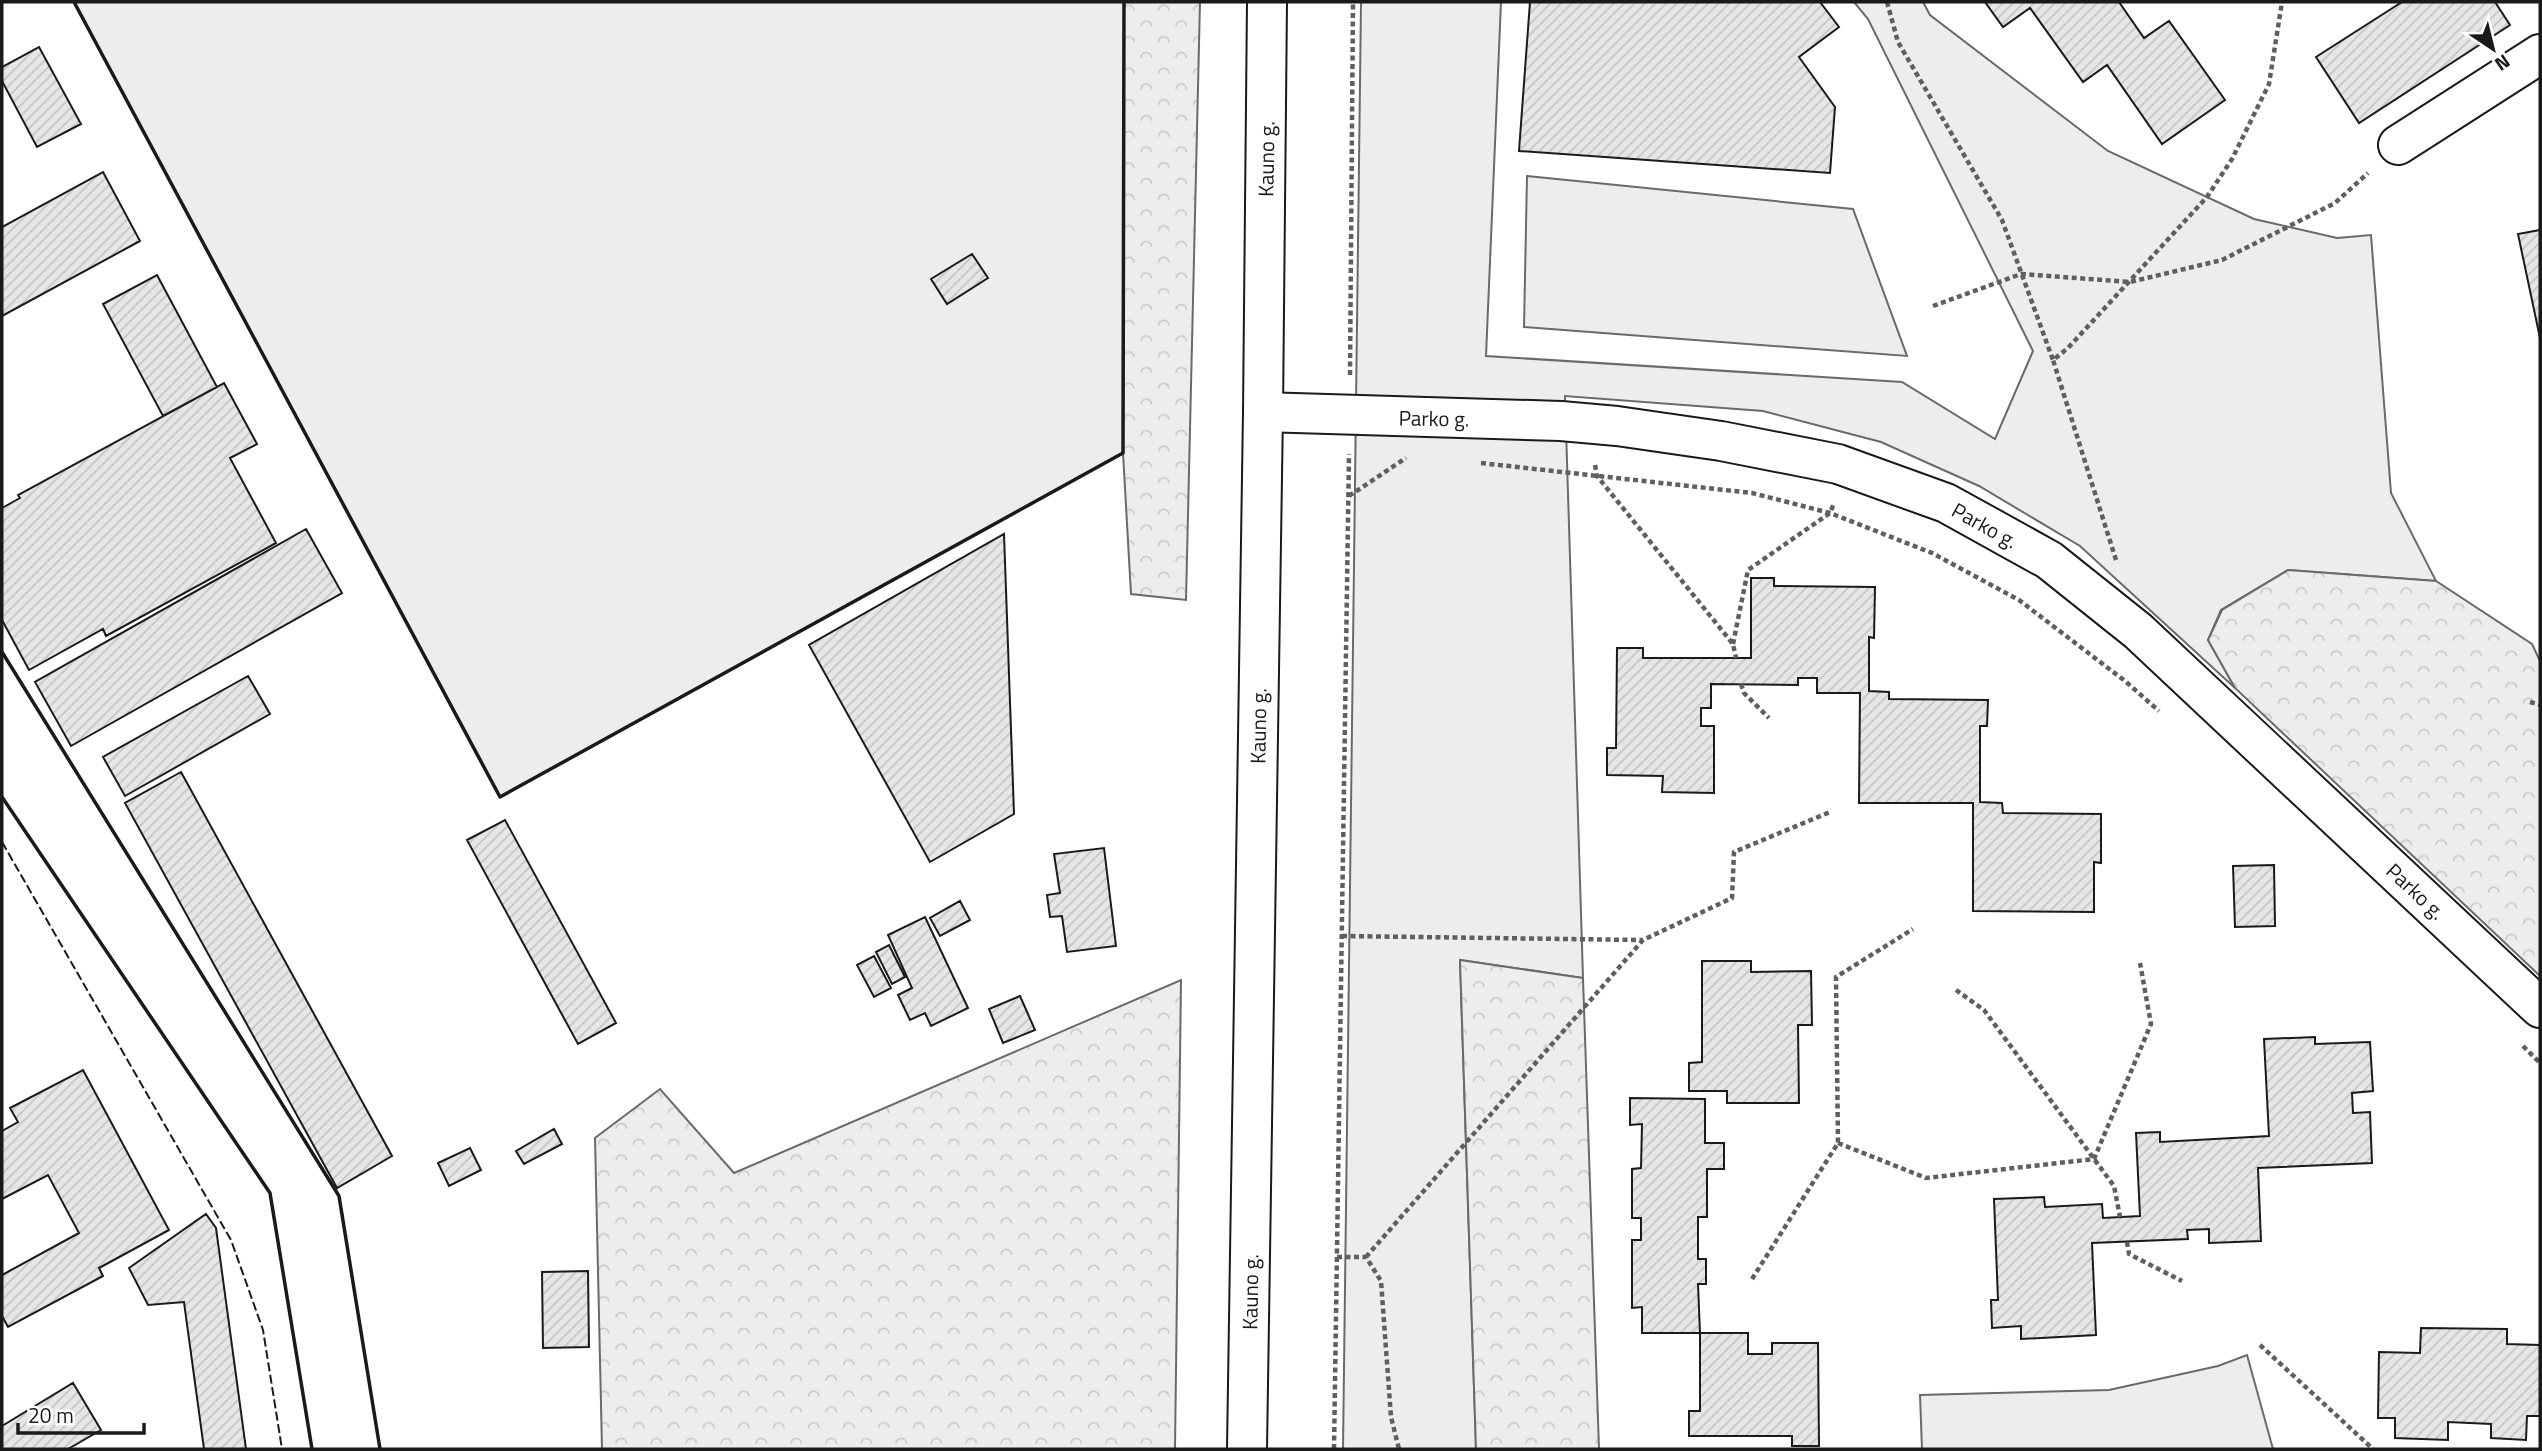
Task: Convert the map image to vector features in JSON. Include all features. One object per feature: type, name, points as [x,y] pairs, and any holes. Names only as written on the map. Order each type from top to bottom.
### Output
[{"type":"street","name":"Kauno g.","points":[[1247,1449],[1267,2]]},
{"type":"street","points":[[2398,145],[2540,54]]},
{"type":"street","name":"Parko g.","points":[[1263,412],[1589,423],[1721,441],[1850,467],[1946,503],[2049,560],[2138,631],[2540,1008]]},
{"type":"path","points":[[1334,1449],[1350,416],[1353,2]]},
{"type":"path","points":[[1887,2],[1898,42],[2002,220],[2053,360],[2118,566]]},
{"type":"path","points":[[2053,360],[2068,348],[2207,197],[2232,159],[2269,84],[2282,2]]},
{"type":"path","points":[[1933,306],[2021,274],[2130,282],[2222,260],[2335,203],[2398,145]]},
{"type":"path","points":[[1589,423],[1597,476],[1733,644]]},
{"type":"path","points":[[1348,496],[1407,458]]},
{"type":"path","points":[[1469,461],[1752,494],[1830,513],[1932,553],[2020,600],[2125,681],[2166,718]]},
{"type":"path","points":[[1736,658],[1733,644],[1748,570],[1830,513],[1850,467]]},
{"type":"path","points":[[1741,684],[1744,693],[1769,718]]},
{"type":"path","points":[[2530,702],[2540,705]]},
{"type":"path","points":[[1337,1257],[1366,1257],[1643,940],[1732,898],[1734,852],[1830,812]]},
{"type":"path","points":[[1752,1279],[1838,1143],[1836,977],[1913,929]]},
{"type":"path","points":[[1342,936],[1643,940]]},
{"type":"path","points":[[2094,1159],[2151,1024],[2140,963]]},
{"type":"path","points":[[1956,990],[1984,1010],[2113,1185],[2120,1217]]},
{"type":"path","points":[[2521,1044],[2540,1063]]},
{"type":"path","points":[[1838,1143],[1926,1178],[2094,1159]]},
{"type":"path","points":[[2127,1242],[2129,1254],[2182,1281]]},
{"type":"path","points":[[1366,1257],[1381,1281],[1391,1417],[1399,1449]]},
{"type":"path","points":[[2260,1345],[2373,1449]]},
{"type":"shaded area","points":[[74,2],[1124,2],[1123,453],[500,797]]},
{"type":"shaded area","points":[[1361,2],[1501,2],[1486,356],[1902,382],[1995,439],[2033,351],[1868,19],[1854,2],[1923,2],[1930,15],[2108,151],[2254,219],[2337,238],[2371,235],[2391,493],[2436,581],[2288,570],[2221,610],[2208,640],[2235,688],[2080,546],[1979,486],[1881,442],[1763,411],[1565,396],[1583,978],[1460,960],[1476,1449],[1343,1449]]},
{"type":"shaded area","points":[[1527,176],[1853,209],[1907,356],[1524,327]]},
{"type":"shaded area","points":[[2247,1355],[2273,1449],[1922,1449],[1920,1395],[2109,1390],[2218,1366]]},
{"type":"green space","points":[[1124,2],[1200,2],[1186,600],[1131,594],[1123,453]]},
{"type":"green space","points":[[2288,570],[2436,581],[2532,644],[2540,661],[2540,976],[2235,688],[2208,640],[2222,610]]},
{"type":"green space","points":[[1460,960],[1583,978],[1599,1449],[1476,1449]]},
{"type":"green space","points":[[1181,980],[1175,1449],[602,1449],[595,1138],[660,1089],[734,1173]]},
{"type":"building","points":[[1530,2],[1820,2],[1839,27],[1799,57],[1835,107],[1830,173],[1519,151]]},
{"type":"building","points":[[1985,2],[2119,2],[2144,38],[2169,21],[2225,100],[2162,144],[2107,65],[2083,82],[2030,8],[2003,27]]},
{"type":"building","points":[[2402,2],[2495,2],[2510,25],[2359,123],[2316,57]]},
{"type":"building","points":[[39,47],[81,124],[37,147],[2,81],[2,67]]},
{"type":"building","points":[[103,172],[140,241],[2,316],[2,227]]},
{"type":"building","points":[[2540,230],[2540,338],[2518,234]]},
{"type":"building","points":[[972,254],[988,278],[947,304],[931,279]]},
{"type":"building","points":[[157,275],[217,387],[163,416],[103,304]]},
{"type":"building","points":[[224,383],[257,444],[230,458],[276,543],[106,636],[103,629],[29,670],[2,620],[2,508],[20,498],[18,495]]},
{"type":"building","points":[[306,529],[342,593],[71,746],[35,682]]},
{"type":"building","points":[[1004,534],[1014,814],[930,862],[809,645]]},
{"type":"building","points":[[1751,578],[1774,578],[1774,586],[1875,587],[1874,638],[1869,637],[1869,691],[1889,692],[1889,699],[1988,700],[1987,726],[1980,726],[1980,802],[2002,803],[2003,813],[2101,814],[2101,863],[2094,862],[2094,912],[1973,911],[1973,803],[1859,803],[1860,693],[1817,693],[1817,678],[1798,678],[1798,685],[1711,684],[1711,708],[1701,708],[1701,726],[1714,726],[1714,793],[1662,792],[1663,776],[1607,775],[1607,748],[1616,748],[1617,648],[1643,648],[1643,658],[1751,658]]},
{"type":"building","points":[[248,676],[270,714],[125,796],[103,757]]},
{"type":"building","points":[[181,772],[392,1156],[337,1188],[125,803]]},
{"type":"building","points":[[505,820],[616,1023],[578,1044],[467,840]]},
{"type":"building","points":[[1104,848],[1116,946],[1067,952],[1062,916],[1050,917],[1047,895],[1060,893],[1054,854]]},
{"type":"building","points":[[2274,865],[2275,926],[2235,927],[2233,866]]},
{"type":"building","points":[[960,901],[970,920],[940,936],[930,918]]},
{"type":"building","points":[[925,917],[968,1008],[931,1026],[925,1013],[910,1020],[898,995],[912,988],[888,935]]},
{"type":"building","points":[[889,945],[905,977],[892,984],[876,952]]},
{"type":"building","points":[[874,956],[891,988],[874,997],[857,965]]},
{"type":"building","points":[[1702,961],[1751,961],[1751,972],[1811,971],[1812,1025],[1798,1025],[1799,1103],[1727,1103],[1727,1091],[1689,1091],[1689,1063],[1702,1062]]},
{"type":"building","points":[[1020,996],[1035,1030],[1003,1043],[989,1009]]},
{"type":"building","points":[[2315,1037],[2315,1044],[2370,1042],[2373,1091],[2352,1093],[2353,1113],[2370,1112],[2372,1163],[2258,1168],[2261,1241],[2209,1243],[2209,1229],[2187,1230],[2188,1239],[2092,1243],[2096,1335],[2021,1339],[2021,1326],[1992,1328],[1991,1300],[1998,1300],[1994,1199],[2044,1197],[2045,1207],[2102,1204],[2103,1218],[2140,1216],[2136,1133],[2160,1132],[2160,1142],[2269,1136],[2264,1039]]},
{"type":"building","points":[[83,1070],[169,1230],[99,1268],[103,1276],[8,1327],[2,1316],[2,1275],[79,1233],[48,1175],[2,1199],[2,1131],[18,1122],[10,1108]]},
{"type":"building","points":[[1630,1098],[1705,1099],[1705,1143],[1724,1143],[1724,1169],[1707,1169],[1707,1217],[1698,1217],[1698,1259],[1706,1259],[1706,1284],[1698,1284],[1700,1333],[1642,1333],[1642,1307],[1632,1308],[1632,1240],[1641,1240],[1641,1218],[1632,1218],[1632,1169],[1641,1168],[1642,1124],[1630,1125]]},
{"type":"building","points":[[554,1129],[562,1144],[524,1164],[516,1151]]},
{"type":"building","points":[[470,1148],[481,1170],[449,1186],[438,1163]]},
{"type":"building","points":[[206,1214],[216,1228],[246,1449],[204,1449],[184,1302],[148,1305],[129,1268]]},
{"type":"building","points":[[588,1271],[589,1347],[543,1348],[542,1272]]},
{"type":"building","points":[[2421,1328],[2507,1329],[2507,1344],[2540,1345],[2540,1416],[2527,1416],[2526,1440],[2491,1438],[2491,1424],[2448,1422],[2448,1440],[2395,1438],[2395,1418],[2378,1418],[2379,1352],[2420,1353]]},
{"type":"building","points":[[1700,1333],[1748,1333],[1748,1354],[1772,1354],[1772,1343],[1818,1343],[1819,1446],[1792,1446],[1792,1436],[1689,1436],[1689,1411],[1700,1411]]},
{"type":"building","points":[[73,1383],[101,1430],[68,1449],[2,1449],[2,1426]]},
{"type":"fence","points":[[2,842],[231,1240],[263,1330],[282,1449]]},
{"type":"wall","points":[[74,2],[500,797],[1123,453],[1124,2]]},
{"type":"wall","points":[[2,652],[339,1196],[380,1449]]},
{"type":"wall","points":[[2,797],[270,1193],[312,1449]]}]
